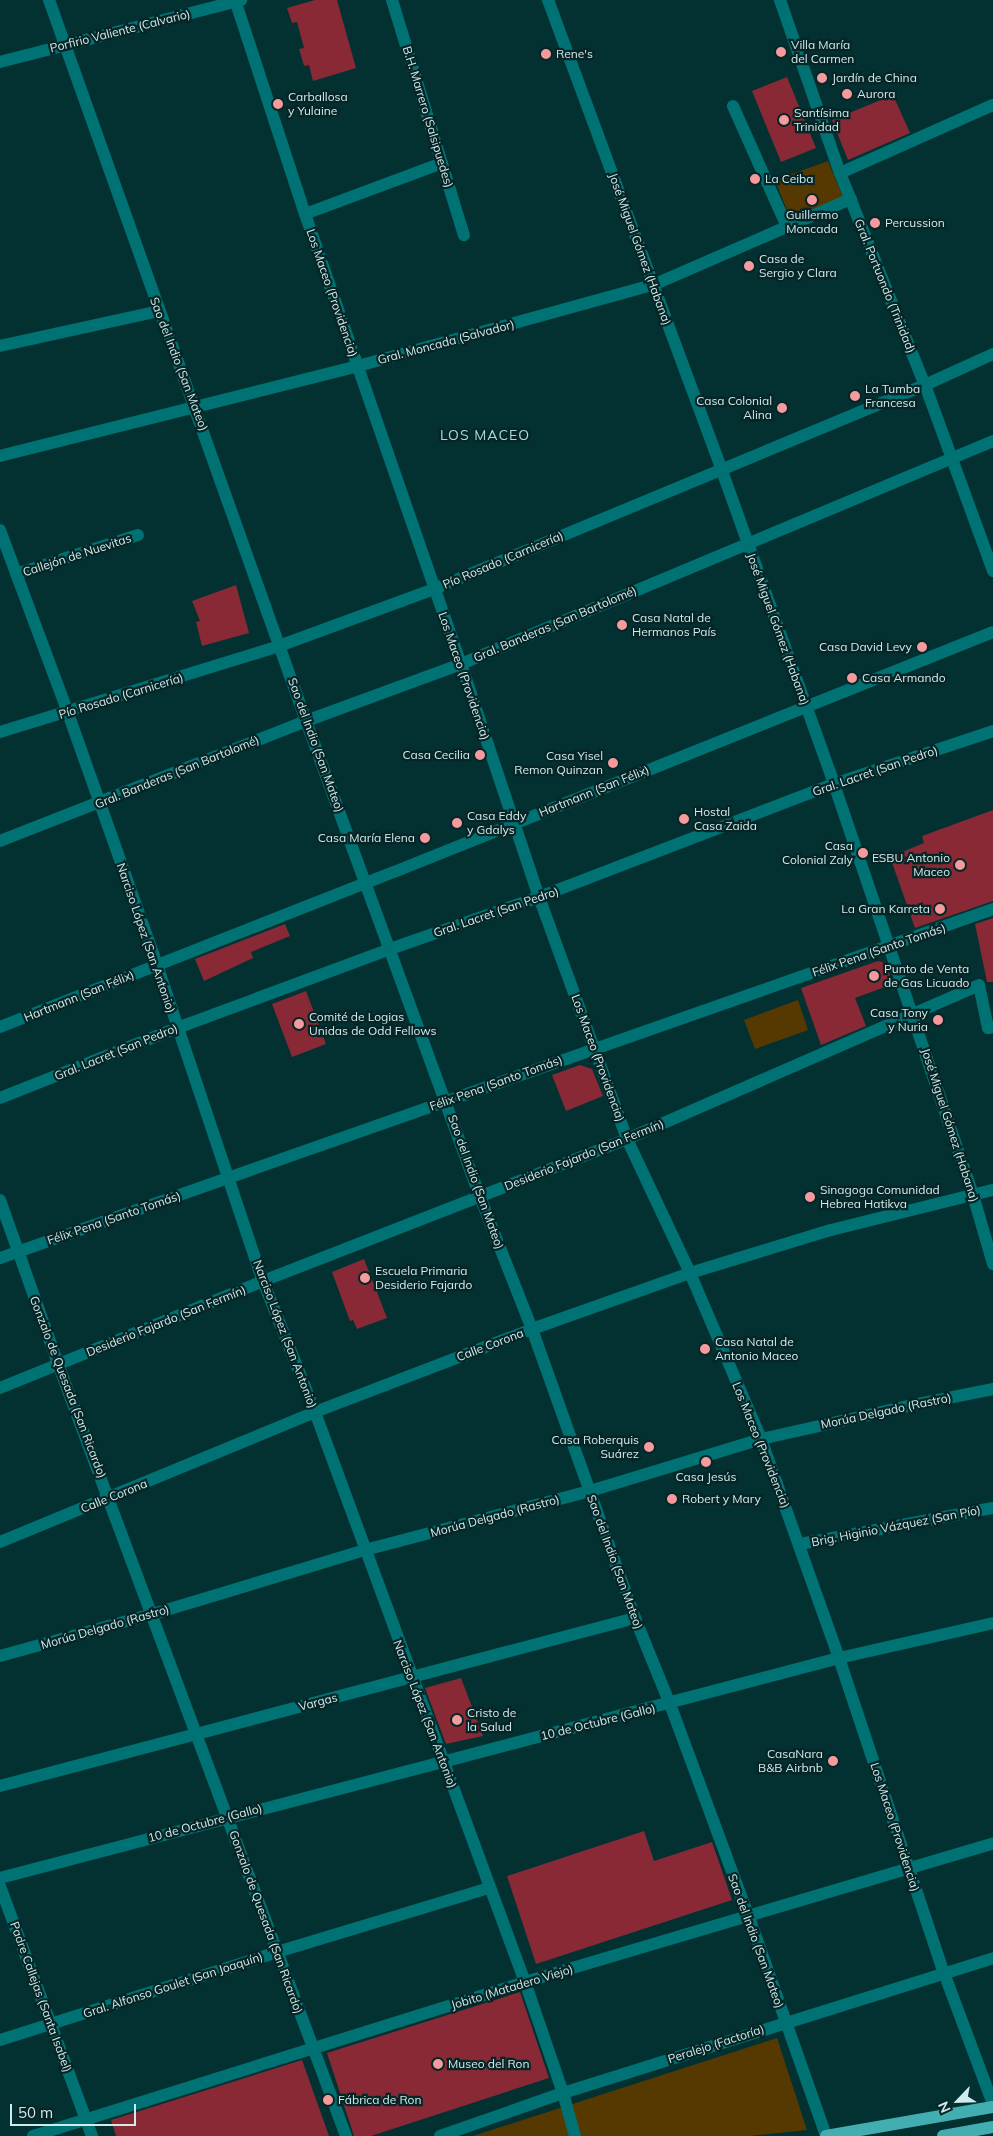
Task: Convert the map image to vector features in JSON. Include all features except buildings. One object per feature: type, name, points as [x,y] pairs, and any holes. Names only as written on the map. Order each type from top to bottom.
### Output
[{"type":"main road","points":[[826,2136],[993,2106]]},
{"type":"main road","points":[[943,2136],[993,2127]]},
{"type":"street","name":"Sao del Indio (San Mateo)","points":[[49,0],[159,311],[196,406],[306,721],[367,883],[480,1197],[532,1329],[635,1618],[670,1704],[826,2136]]},
{"type":"street","name":"Porfirio Valiente (Calvario)","points":[[0,62],[237,0]]},
{"type":"street","name":"Los Maceo (Providencia)","points":[[237,0],[305,214],[461,664],[539,897],[627,1139],[690,1273],[761,1439],[800,1544],[944,1973],[993,2106]]},
{"type":"street","name":"B.H. Marrero (Salsipuedes)","points":[[392,0],[464,235]]},
{"type":"street","name":"José Miguel Gómez (Habana)","points":[[548,0],[721,468],[834,784],[891,947],[973,1195],[993,1264]]},
{"type":"street","name":"Gral. Portuondo (Trinidad)","points":[[780,0],[840,173],[925,385],[993,571]]},
{"type":"street","points":[[733,106],[787,227]]},
{"type":"street","points":[[840,173],[993,106]]},
{"type":"street","points":[[305,214],[442,163]]},
{"type":"street","name":"Gral. Moncada (Salvador)","points":[[0,456],[358,366],[653,285],[850,199]]},
{"type":"street","points":[[0,346],[159,311]]},
{"type":"street","name":"Pío Rosado (Carnicería)","points":[[0,732],[68,713],[280,646],[434,589],[721,468],[925,385],[993,354]]},
{"type":"street","name":"Gral. Banderas (San Bartolomé)","points":[[0,841],[306,721],[461,664],[993,441]]},
{"type":"street","name":"Narciso López (San Antonio)","points":[[0,530],[68,713],[157,965],[176,1028],[263,1281],[315,1412],[525,1982],[563,2093],[575,2136]]},
{"type":"street","name":"Callejón de Nuevitas","points":[[16,574],[138,535]]},
{"type":"street","name":"Hartmann (San Félix)","points":[[0,1028],[993,632]]},
{"type":"street","name":"Gral. Lacret (San Pedro)","points":[[0,1098],[176,1028],[390,949],[539,897],[834,784],[993,730]]},
{"type":"street","name":"Félix Pena (Santo Tomás)","points":[[0,1258],[446,1102],[594,1048],[891,947],[993,909]]},
{"type":"street","name":"Desiderio Fajardo (San Fermín)","points":[[0,1388],[263,1281],[627,1139],[979,985],[988,1028],[993,1027]]},
{"type":"street","name":"Calle Corona","points":[[0,1542],[315,1412],[532,1329],[690,1273],[831,1230],[993,1190]]},
{"type":"street","name":"Gonzalo de Quesada (San Ricardo)","points":[[0,1200],[58,1364],[110,1498],[196,1735],[346,2136]]},
{"type":"street","name":"Morúa Delgado (Rastro)","points":[[0,1656],[153,1614],[365,1550],[590,1491],[761,1439],[912,1404],[993,1389]]},
{"type":"street","name":"Brig. Higinio Vázquez (San Pío)","points":[[800,1544],[993,1508]]},
{"type":"street","name":"Vargas","points":[[0,1786],[635,1618]]},
{"type":"street","name":"10 de Octubre (Gallo)","points":[[0,1878],[443,1760],[670,1704],[839,1658],[993,1623]]},
{"type":"street","name":"Jobito (Matadero Viejo)","points":[[33,2136],[525,1982],[748,1917],[908,1867],[993,1844]]},
{"type":"street","name":"Padre Callejas (Santa Isabel)","points":[[0,1886],[92,2136]]},
{"type":"street","name":"Gral. Alfonso Goulet (San Joaquín)","points":[[0,2040],[277,1952],[489,1888]]},
{"type":"street","name":"Peralejo (Factoría)","points":[[440,2136],[563,2093],[993,1958]]},
{"type":"shaded area","points":[[828,161],[843,197],[790,218],[775,180]]},
{"type":"shaded area","points":[[798,1000],[808,1030],[755,1049],[744,1020]]},
{"type":"shaded area","points":[[777,2038],[807,2130],[749,2136],[473,2136]]},
{"type":"place","name":"Villa María del Carmen","points":[[781,52]]},
{"type":"place","name":"Rene's","points":[[546,54]]},
{"type":"place","name":"Jardín de China","points":[[822,78]]},
{"type":"place","name":"Aurora","points":[[847,94]]},
{"type":"place","name":"Carballosa y Yulaine","points":[[278,104]]},
{"type":"place","name":"Santísima Trinidad","points":[[784,120]]},
{"type":"place","name":"La Ceiba","points":[[755,179]]},
{"type":"place","name":"Guillermo Moncada","points":[[812,200]]},
{"type":"place","name":"Percussion","points":[[875,223]]},
{"type":"place","name":"Casa de Sergio y Clara","points":[[749,266]]},
{"type":"place","name":"La Tumba Francesa","points":[[855,396]]},
{"type":"place","name":"Casa Colonial Alina","points":[[782,408]]},
{"type":"place","name":"Casa Natal de Hermanos País","points":[[622,625]]},
{"type":"place","name":"Casa David Levy","points":[[922,647]]},
{"type":"place","name":"Casa Armando","points":[[852,678]]},
{"type":"place","name":"Casa Cecilia","points":[[480,755]]},
{"type":"place","name":"Casa Yisel Remon Quinzan","points":[[613,763]]},
{"type":"place","name":"Hostal Casa Zaida","points":[[684,819]]},
{"type":"place","name":"Casa Eddy y Gdalys","points":[[457,823]]},
{"type":"place","name":"Casa María Elena","points":[[425,838]]},
{"type":"place","name":"Casa Colonial Zaly","points":[[863,853]]},
{"type":"place","name":"ESBU Antonio Maceo","points":[[960,865]]},
{"type":"place","name":"La Gran Karreta","points":[[940,909]]},
{"type":"place","name":"Punto de Venta de Gas Licuado","points":[[874,976]]},
{"type":"place","name":"Casa Tony y Nuria","points":[[938,1020]]},
{"type":"place","name":"Comité de Logias Unidas de Odd Fellows","points":[[299,1024]]},
{"type":"place","name":"Sinagoga Comunidad Hebrea Hatikva","points":[[810,1197]]},
{"type":"place","name":"Escuela Primaria Desiderio Fajardo","points":[[365,1278]]},
{"type":"place","name":"Casa Natal de Antonio Maceo","points":[[705,1349]]},
{"type":"place","name":"Casa Roberquis Suárez","points":[[649,1447]]},
{"type":"place","name":"Casa Jesús","points":[[706,1462]]},
{"type":"place","name":"Robert y Mary","points":[[672,1499]]},
{"type":"place","name":"Cristo de la Salud","points":[[457,1720]]},
{"type":"place","name":"CasaNara B&B Airbnb","points":[[833,1761]]},
{"type":"place","name":"Museo del Ron","points":[[438,2064]]},
{"type":"place","name":"Fábrica de Ron","points":[[328,2100]]},
{"type":"district","name":"LOS MACEO","points":[[485,435]]}]
